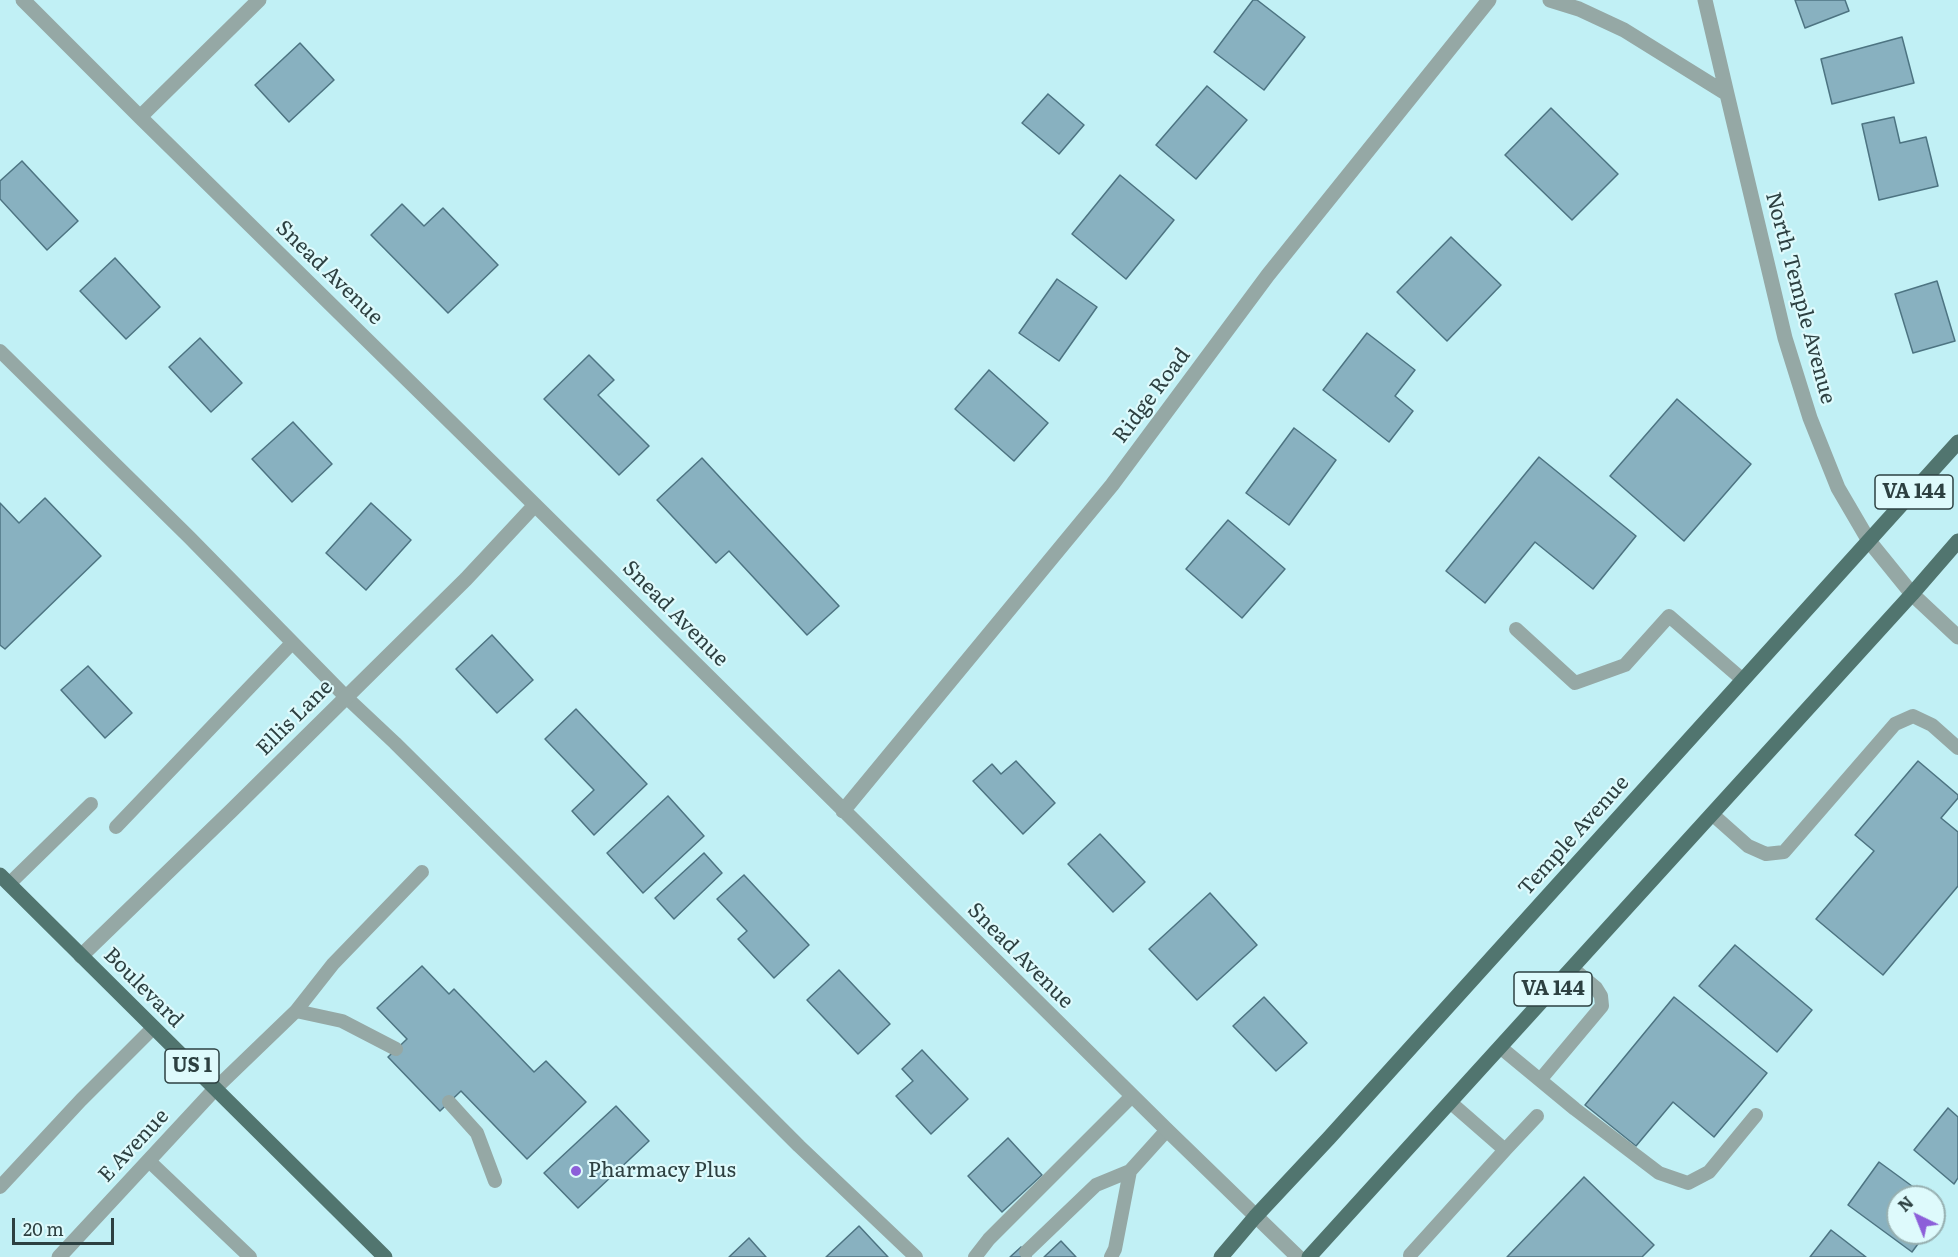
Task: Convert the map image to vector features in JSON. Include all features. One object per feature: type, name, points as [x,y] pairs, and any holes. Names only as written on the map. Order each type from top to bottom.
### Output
[{"type":"main road","name":"Temple Avenue","points":[[1221,1257],[1958,442]]},
{"type":"main road","name":"VA 144","points":[[1309,1257],[1958,541]]},
{"type":"main road","name":"Boulevard","points":[[4,879],[385,1257]]},
{"type":"street","name":"Snead Avenue","points":[[23,0],[1132,1096],[1298,1257]]},
{"type":"street","points":[[140,117],[259,0]]},
{"type":"street","name":"Ridge Road","points":[[843,811],[1112,485],[1268,275],[1489,0]]},
{"type":"street","points":[[1550,0],[1579,9],[1624,30],[1727,94]]},
{"type":"street","name":"North Temple Avenue","points":[[1705,0],[1785,338],[1810,418],[1838,488],[1869,541],[1912,594],[1958,637]]},
{"type":"street","name":"Ellis Lane","points":[[81,956],[466,579],[535,505]]},
{"type":"street","name":"E Avenue","points":[[60,1257],[215,1089]]},
{"type":"lane","points":[[0,351],[799,1146],[916,1257]]},
{"type":"lane","points":[[1516,629],[1575,683],[1625,665],[1669,616],[1743,680]]},
{"type":"lane","points":[[116,827],[292,643]]},
{"type":"lane","points":[[1712,814],[1748,846],[1766,854],[1784,852],[1895,724],[1913,716],[1932,725],[1958,747]]},
{"type":"lane","points":[[4,879],[91,804]]},
{"type":"lane","points":[[215,1089],[296,1011],[333,964],[422,872]]},
{"type":"lane","points":[[1540,1080],[1602,1006],[1601,996],[1596,988],[1572,968]]},
{"type":"lane","points":[[296,1011],[342,1021],[396,1049]]},
{"type":"lane","points":[[0,1187],[81,1100],[153,1028]]},
{"type":"lane","points":[[1500,1047],[1659,1173],[1688,1182],[1709,1172],[1756,1115]]},
{"type":"lane","points":[[975,1257],[989,1239],[1132,1096]]},
{"type":"lane","points":[[450,1102],[477,1133],[495,1181]]},
{"type":"lane","points":[[1450,1102],[1505,1150]]},
{"type":"lane","points":[[1410,1255],[1538,1116]]},
{"type":"lane","points":[[1026,1252],[1096,1185],[1130,1171],[1167,1130]]},
{"type":"lane","points":[[149,1161],[250,1257]]},
{"type":"lane","points":[[1111,1257],[1115,1250],[1130,1171]]},
{"type":"building","points":[[1253,0],[1257,0],[1305,37],[1264,90],[1214,52]]},
{"type":"building","points":[[1795,0],[1845,0],[1849,11],[1805,28]]},
{"type":"building","points":[[1902,37],[1914,83],[1832,104],[1821,59]]},
{"type":"building","points":[[300,43],[334,80],[289,122],[255,85]]},
{"type":"building","points":[[1207,86],[1247,120],[1196,179],[1156,145]]},
{"type":"building","points":[[1048,94],[1084,125],[1059,154],[1022,123]]},
{"type":"building","points":[[1551,108],[1618,174],[1572,220],[1505,155]]},
{"type":"building","points":[[1894,117],[1900,143],[1926,137],[1938,186],[1879,200],[1862,124]]},
{"type":"building","points":[[22,161],[78,221],[47,250],[0,199],[0,181]]},
{"type":"building","points":[[1120,175],[1174,220],[1126,279],[1072,234]]},
{"type":"building","points":[[402,204],[424,226],[443,208],[498,265],[448,313],[371,235]]},
{"type":"building","points":[[1451,237],[1501,285],[1447,341],[1397,292]]},
{"type":"building","points":[[115,258],[160,307],[126,339],[80,291]]},
{"type":"building","points":[[1057,279],[1097,307],[1059,361],[1019,333]]},
{"type":"building","points":[[1937,281],[1955,341],[1913,353],[1895,294]]},
{"type":"building","points":[[1367,333],[1415,370],[1395,396],[1413,411],[1389,442],[1323,390]]},
{"type":"building","points":[[200,338],[242,383],[211,412],[169,367]]},
{"type":"building","points":[[589,355],[614,380],[598,395],[649,446],[619,475],[544,399]]},
{"type":"building","points":[[989,370],[1048,423],[1014,461],[955,409]]},
{"type":"building","points":[[1677,399],[1751,464],[1684,541],[1610,476]]},
{"type":"building","points":[[293,422],[332,464],[292,502],[252,459]]},
{"type":"building","points":[[1294,428],[1336,460],[1289,525],[1246,493]]},
{"type":"building","points":[[1539,457],[1636,536],[1593,589],[1535,542],[1485,603],[1446,571]]},
{"type":"building","points":[[702,458],[839,606],[807,635],[729,551],[716,563],[657,500]]},
{"type":"building","points":[[45,498],[101,556],[5,649],[0,645],[0,503],[19,523]]},
{"type":"building","points":[[371,503],[411,540],[366,590],[326,553]]},
{"type":"building","points":[[1228,520],[1285,569],[1242,618],[1186,569]]},
{"type":"building","points":[[492,635],[533,680],[497,713],[456,669]]},
{"type":"building","points":[[88,666],[132,713],[105,738],[61,690]]},
{"type":"building","points":[[576,709],[647,784],[594,835],[572,811],[594,790],[545,739]]},
{"type":"building","points":[[1016,761],[1055,803],[1023,834],[973,781],[992,764],[1001,774]]},
{"type":"building","points":[[1918,761],[1958,795],[1941,818],[1958,832],[1958,886],[1883,975],[1816,919],[1874,851],[1855,835]]},
{"type":"building","points":[[668,796],[704,836],[643,893],[607,853]]},
{"type":"building","points":[[1100,834],[1145,882],[1113,912],[1068,864]]},
{"type":"building","points":[[704,853],[722,873],[674,919],[655,898]]},
{"type":"building","points":[[744,875],[809,945],[774,978],[738,939],[747,931],[717,899]]},
{"type":"building","points":[[1210,893],[1257,945],[1197,1000],[1149,949]]},
{"type":"building","points":[[1735,945],[1812,1010],[1777,1052],[1699,986]]},
{"type":"building","points":[[422,966],[449,994],[454,989],[534,1072],[546,1061],[586,1102],[527,1159],[461,1091],[440,1111],[388,1057],[407,1039],[377,1008]]},
{"type":"building","points":[[839,970],[890,1024],[858,1054],[807,1000]]},
{"type":"building","points":[[1264,997],[1307,1043],[1276,1071],[1233,1026]]},
{"type":"building","points":[[1674,997],[1767,1073],[1714,1137],[1673,1102],[1636,1146],[1585,1105]]},
{"type":"building","points":[[922,1050],[968,1099],[931,1134],[896,1096],[913,1081],[902,1069]]},
{"type":"building","points":[[616,1106],[649,1141],[578,1208],[544,1173]]},
{"type":"building","points":[[1948,1108],[1958,1117],[1958,1178],[1954,1184],[1914,1150]]},
{"type":"building","points":[[1008,1138],[1042,1175],[1002,1212],[968,1176]]},
{"type":"building","points":[[1879,1162],[1911,1185],[1886,1185],[1886,1233],[1848,1205]]},
{"type":"building","points":[[1584,1177],[1654,1245],[1642,1257],[1507,1257]]},
{"type":"building","points":[[859,1226],[888,1257],[826,1257]]},
{"type":"building","points":[[1831,1230],[1866,1257],[1810,1257]]},
{"type":"building","points":[[749,1238],[766,1257],[729,1257]]},
{"type":"building","points":[[1061,1241],[1076,1257],[1044,1257]]},
{"type":"building","points":[[1902,1245],[1917,1245],[1912,1252]]},
{"type":"building","points":[[1021,1247],[1031,1257],[1010,1257]]},
{"type":"place","name":"Pharmacy Plus","points":[[576,1171]]}]
